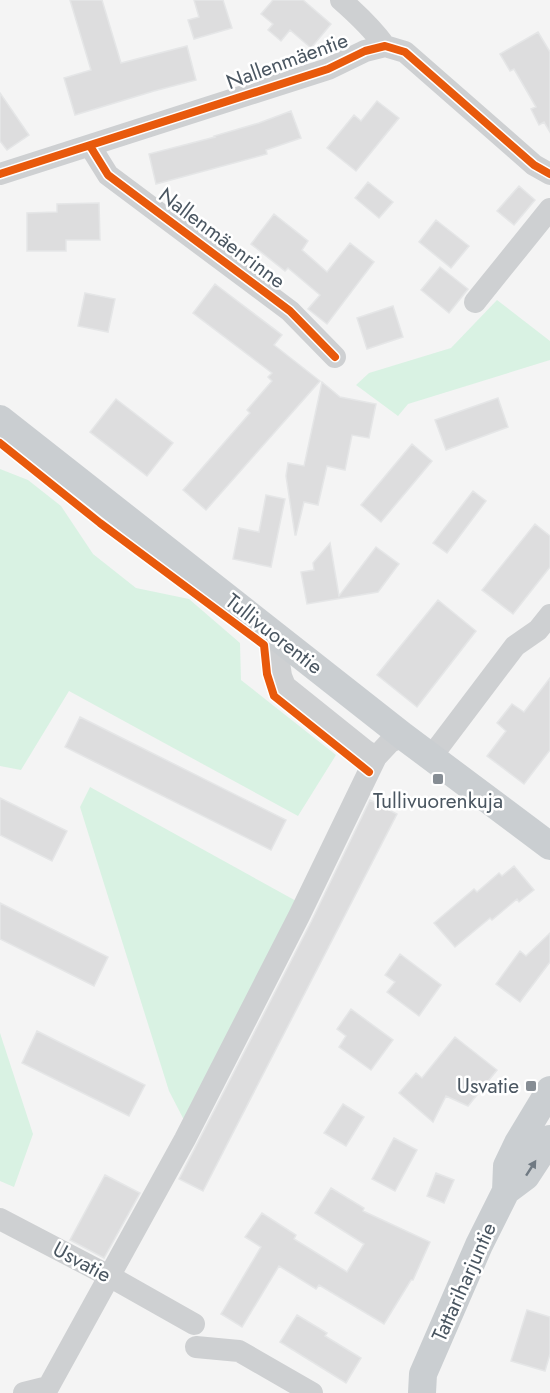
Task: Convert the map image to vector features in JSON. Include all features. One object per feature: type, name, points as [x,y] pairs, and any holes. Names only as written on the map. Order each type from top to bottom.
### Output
[{"type":"main road","name":"Tullivuorentie","points":[[0,418],[403,736],[550,846]]},
{"type":"main road","name":"Tattariharjuntie","points":[[417,1387],[479,1245],[506,1191],[507,1166],[550,1090]]},
{"type":"main road","name":"Tattariharjuntie","points":[[506,1191],[526,1176],[550,1138]]},
{"type":"street","points":[[340,0],[363,19],[385,46],[405,52],[534,165],[550,174]]},
{"type":"street","name":"Nallenmäentie","points":[[0,174],[328,69],[365,51],[385,46]]},
{"type":"street","name":"Nallenmäenrinne","points":[[90,146],[108,175],[290,310],[335,357]]},
{"type":"street","points":[[475,302],[550,209]]},
{"type":"street","points":[[431,757],[515,646],[538,630],[550,615]]},
{"type":"street","points":[[286,644],[278,656],[285,686],[366,752],[376,757]]},
{"type":"street","points":[[24,1393],[46,1390],[185,1139],[299,916],[376,757],[390,742],[403,736]]},
{"type":"street","name":"Usvatie","points":[[0,1219],[194,1324]]},
{"type":"street","points":[[196,1347],[239,1351],[312,1393]]},
{"type":"green space","points":[[497,300],[550,341],[550,360],[408,404],[398,416],[356,385],[369,373],[451,348]]},
{"type":"green space","points":[[0,469],[28,480],[61,506],[93,554],[136,588],[189,599],[240,643],[241,680],[336,755],[298,816],[69,691],[21,770],[0,766]]},
{"type":"green space","points":[[90,787],[298,902],[185,1122],[169,1091],[80,807]]},
{"type":"green space","points":[[0,1033],[33,1134],[14,1187],[0,1181]]},
{"type":"building","points":[[70,0],[102,0],[121,63],[187,46],[196,80],[75,115],[64,78],[91,70]]},
{"type":"building","points":[[194,0],[223,0],[232,28],[194,39],[188,20],[199,17]]},
{"type":"building","points":[[273,0],[303,0],[331,24],[311,48],[290,30],[281,41],[268,30],[273,24],[261,14]]},
{"type":"building","points":[[538,32],[550,52],[550,132],[544,122],[539,125],[531,109],[536,107],[514,69],[510,71],[500,54]]},
{"type":"building","points":[[0,93],[29,135],[7,150],[0,141]]},
{"type":"building","points":[[377,101],[399,118],[356,171],[327,148],[354,115],[361,121]]},
{"type":"building","points":[[291,111],[301,138],[266,150],[267,154],[156,184],[149,154],[215,137]]},
{"type":"building","points":[[368,182],[393,202],[379,218],[355,198]]},
{"type":"building","points":[[519,186],[535,200],[514,225],[497,211]]},
{"type":"building","points":[[99,203],[100,240],[66,240],[66,251],[27,251],[27,213],[57,212],[57,204]]},
{"type":"building","points":[[274,214],[308,241],[302,250],[327,272],[350,243],[374,262],[327,324],[308,309],[320,295],[288,268],[285,271],[251,244]]},
{"type":"building","points":[[436,220],[469,246],[451,268],[419,242]]},
{"type":"building","points":[[440,267],[468,289],[449,313],[421,290]]},
{"type":"building","points":[[215,284],[282,335],[274,345],[320,381],[206,510],[183,490],[250,413],[247,410],[272,381],[268,377],[272,373],[193,313]]},
{"type":"building","points":[[85,293],[115,299],[108,332],[78,326]]},
{"type":"building","points":[[393,306],[403,337],[367,349],[357,318]]},
{"type":"building","points":[[322,382],[340,397],[376,404],[369,438],[352,435],[345,470],[327,466],[318,505],[304,502],[295,535],[286,476],[288,463],[304,466]]},
{"type":"building","points":[[498,398],[508,427],[446,450],[435,420]]},
{"type":"building","points":[[116,399],[173,443],[147,476],[90,432]]},
{"type":"building","points":[[412,444],[432,461],[381,522],[361,505]]},
{"type":"building","points":[[473,491],[486,501],[447,553],[433,543]]},
{"type":"building","points":[[266,495],[285,499],[271,567],[233,559],[239,528],[259,532]]},
{"type":"building","points":[[535,524],[550,536],[550,567],[513,614],[482,590]]},
{"type":"building","points":[[330,543],[339,596],[376,547],[399,564],[378,592],[307,604],[301,572],[314,570],[313,563]]},
{"type":"building","points":[[438,600],[476,631],[417,707],[377,675]]},
{"type":"building","points":[[550,678],[550,750],[524,784],[487,756],[506,731],[497,723],[512,704],[524,712]]},
{"type":"building","points":[[80,717],[286,820],[271,850],[65,747]]},
{"type":"building","points":[[0,798],[67,831],[52,861],[0,835]]},
{"type":"building","points":[[370,800],[397,814],[203,1191],[179,1179],[311,922]]},
{"type":"building","points":[[514,866],[534,890],[519,902],[517,899],[492,920],[490,918],[455,947],[434,923],[474,889],[477,892],[499,873],[502,876]]},
{"type":"building","points":[[0,903],[108,957],[94,986],[0,939]]},
{"type":"building","points":[[550,933],[550,962],[520,1002],[496,984],[520,951],[526,956]]},
{"type":"building","points":[[400,954],[441,985],[419,1016],[387,992],[395,982],[385,975]]},
{"type":"building","points":[[351,1009],[393,1040],[371,1070],[339,1047],[346,1036],[337,1029]]},
{"type":"building","points":[[37,1031],[145,1085],[129,1116],[22,1063]]},
{"type":"building","points":[[455,1037],[497,1070],[468,1106],[446,1096],[433,1122],[399,1093],[416,1073],[422,1078]]},
{"type":"building","points":[[343,1104],[364,1117],[346,1146],[324,1133]]},
{"type":"building","points":[[394,1138],[417,1150],[395,1191],[372,1179]]},
{"type":"building","points":[[436,1173],[454,1180],[444,1203],[427,1196]]},
{"type":"building","points":[[105,1175],[140,1193],[104,1258],[70,1240]]},
{"type":"building","points":[[331,1188],[364,1208],[363,1211],[430,1242],[413,1280],[384,1324],[319,1285],[316,1289],[279,1266],[242,1327],[221,1314],[261,1247],[245,1237],[262,1213],[296,1235],[294,1239],[347,1272],[364,1244],[315,1213]]},
{"type":"building","points":[[527,1310],[550,1317],[550,1354],[545,1371],[511,1361]]},
{"type":"building","points":[[297,1315],[327,1333],[325,1336],[361,1358],[346,1383],[280,1342]]},
{"type":"cycle path","points":[[0,174],[328,69],[365,51],[385,46],[405,52],[534,165],[550,174]]},
{"type":"cycle path","points":[[90,146],[108,175],[290,311],[335,357]]},
{"type":"cycle path","points":[[0,443],[100,523],[264,645],[267,674],[274,696],[369,772]]},
{"type":"place","name":"Tullivuorenkuja","points":[[438,779]]},
{"type":"place","name":"Usvatie","points":[[531,1086]]}]
